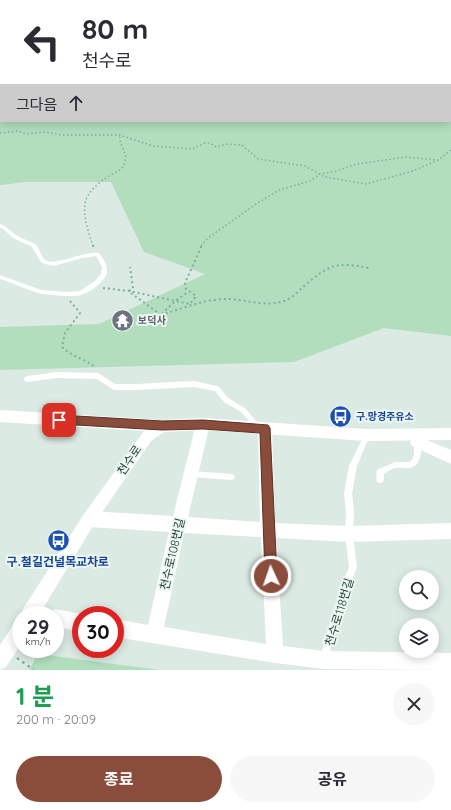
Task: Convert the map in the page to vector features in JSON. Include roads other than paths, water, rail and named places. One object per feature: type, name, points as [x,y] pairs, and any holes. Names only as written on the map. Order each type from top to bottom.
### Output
[{"type":"street","points":[[0,416],[162,426],[203,424],[417,438],[451,434]]},
{"type":"street","name":"천수로108번길","points":[[154,634],[189,474],[203,424]]},
{"type":"street","name":"천수로","points":[[36,606],[89,520],[146,437],[162,426]]},
{"type":"street","points":[[262,428],[275,654]]},
{"type":"street","points":[[417,438],[451,457]]},
{"type":"street","points":[[89,520],[349,534],[451,531]]},
{"type":"street","points":[[124,629],[275,654],[324,660]]},
{"type":"street","name":"천수로","points":[[0,661],[12,643]]},
{"type":"street","name":"천수로118번길","points":[[324,660],[451,662]]},
{"type":"lane","points":[[0,226],[4,227],[15,237],[34,246],[43,261],[47,263],[54,264],[82,256],[97,254],[105,269],[103,278],[81,293],[72,294],[44,292],[0,277]]},
{"type":"lane","points":[[27,379],[57,375],[98,376],[114,387],[194,384],[217,389],[226,400],[243,410],[262,428]]},
{"type":"lane","name":"천수로118번길","points":[[324,660],[341,598],[353,567],[349,534],[350,512],[348,493],[353,466],[367,435]]},
{"type":"lane","points":[[380,480],[380,472],[385,469],[397,465],[406,467],[412,465],[417,457],[417,438]]},
{"type":"lane","points":[[189,474],[231,477]]},
{"type":"place","name":"보덕사","points":[[122,320]]},
{"type":"place","name":"구.망경주유소","points":[[340,416]]},
{"type":"place","name":"구.철길건널목교차로","points":[[58,540]]}]
